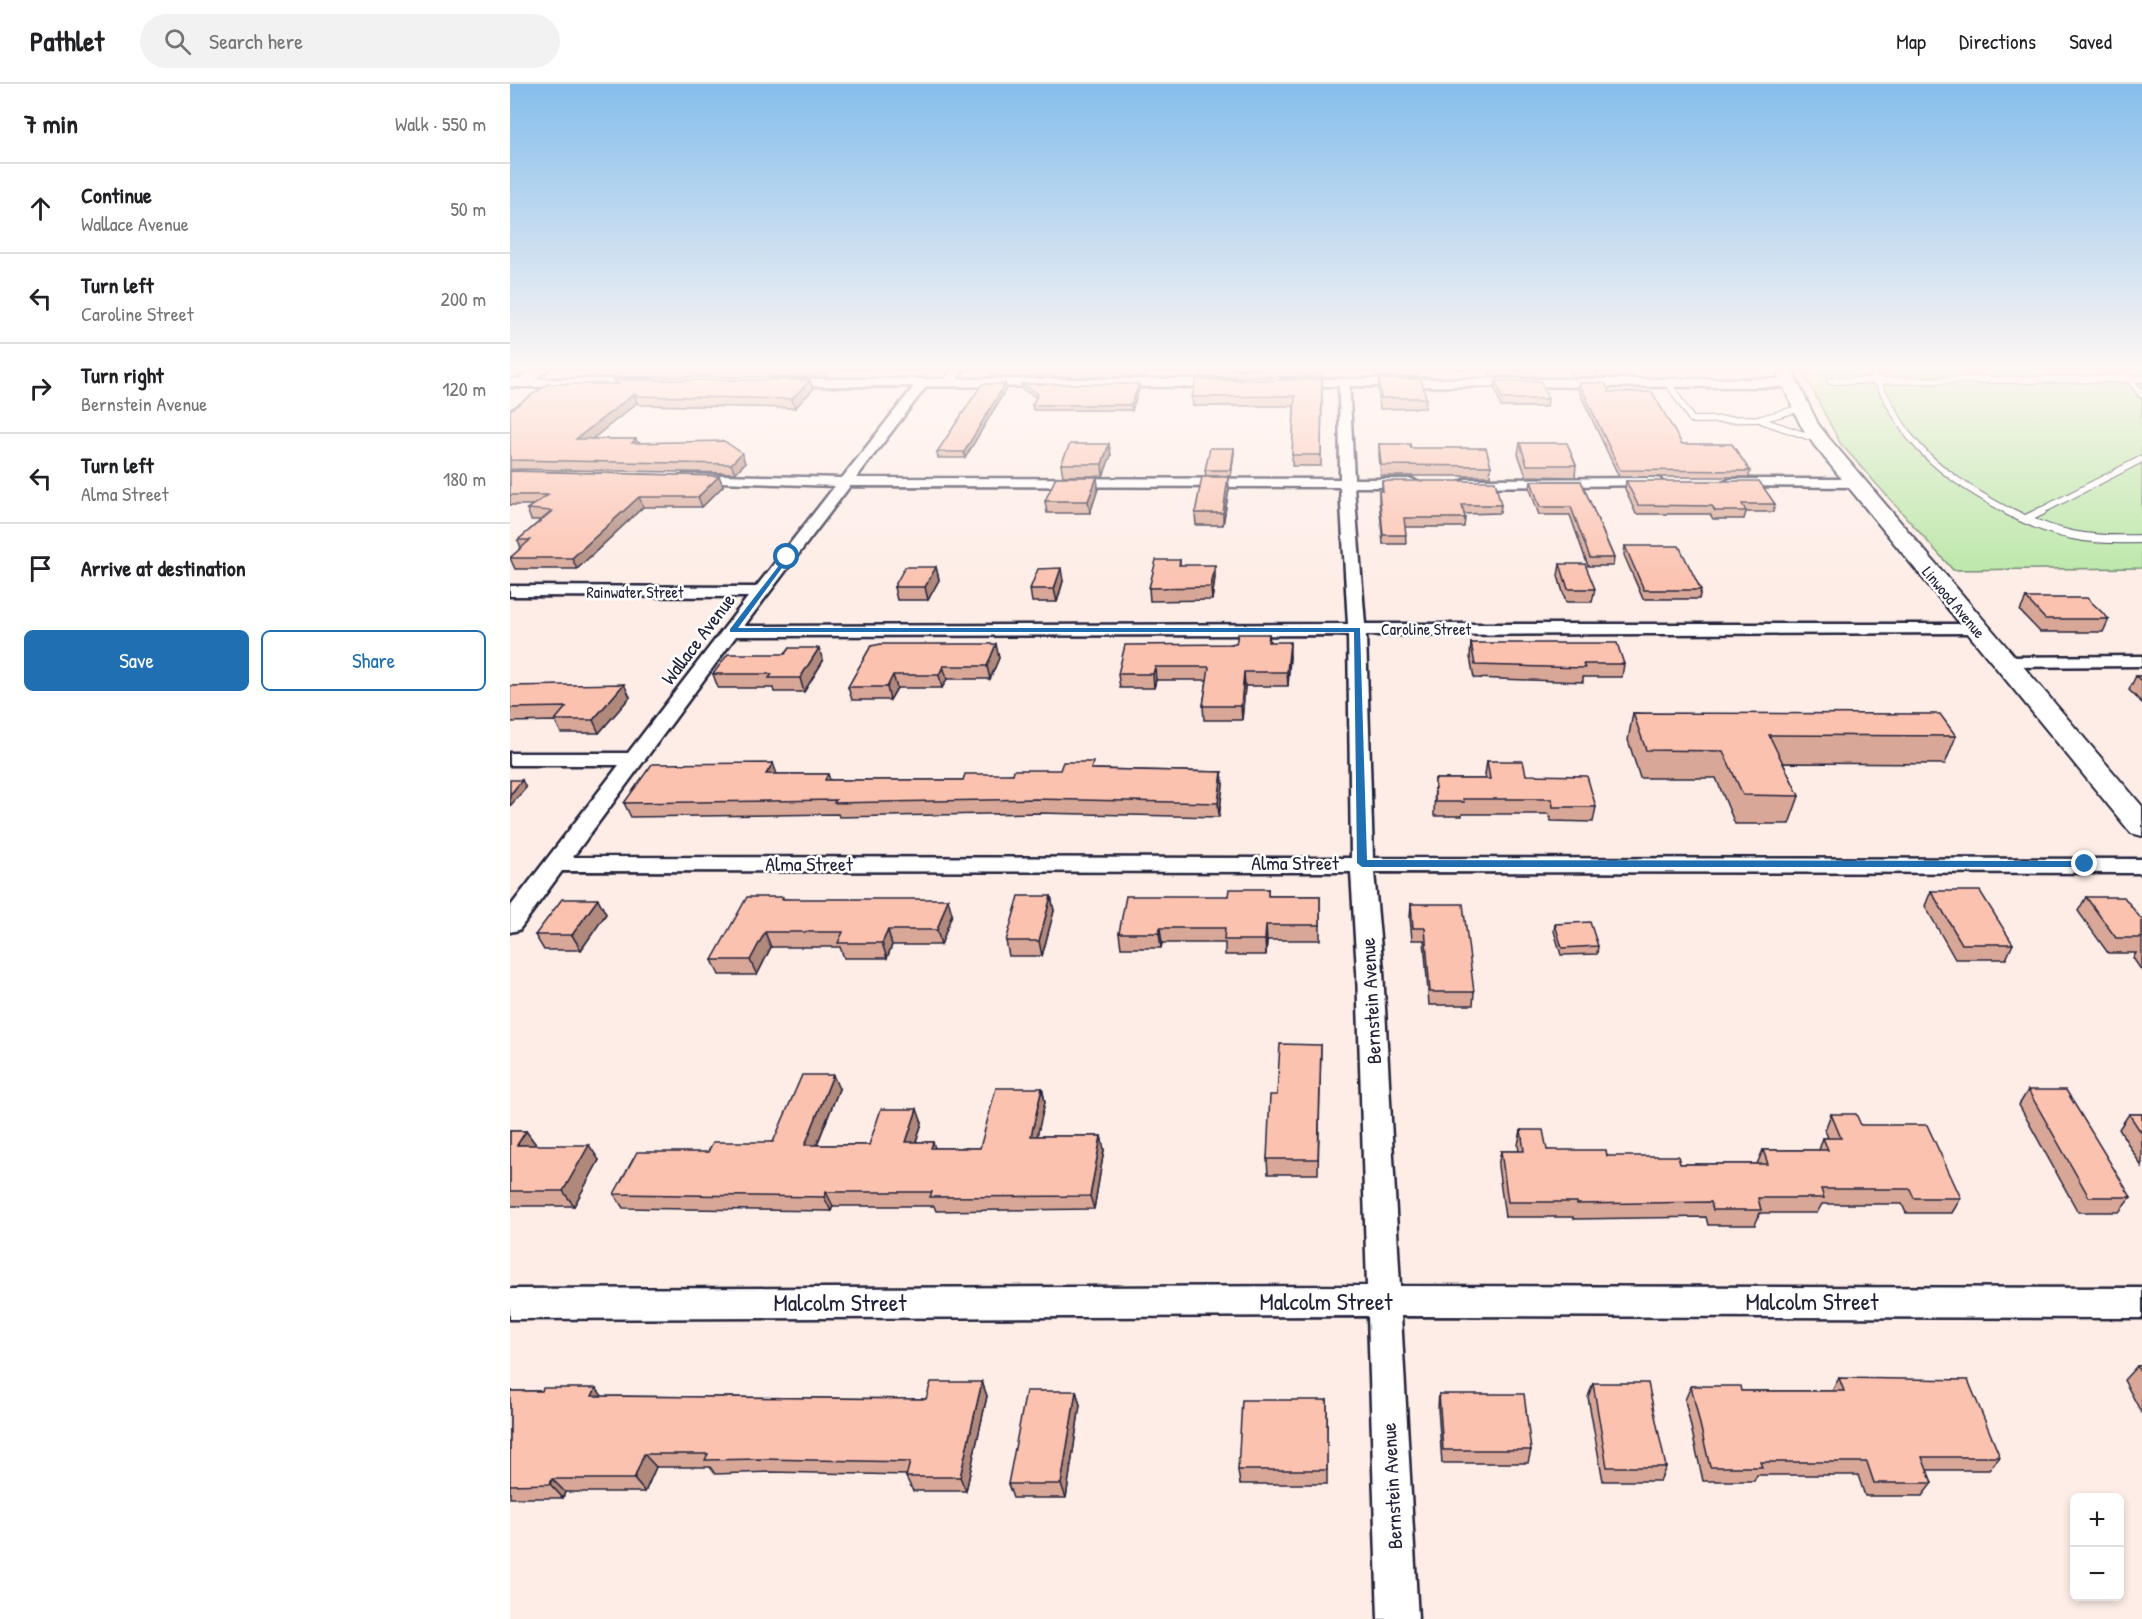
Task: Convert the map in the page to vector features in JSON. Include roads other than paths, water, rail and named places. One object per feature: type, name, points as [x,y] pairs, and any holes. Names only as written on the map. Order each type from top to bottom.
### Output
[{"type":"main road","name":"Linwood Avenue","points":[[1821,441],[2142,826]]},
{"type":"street","name":"Wallace Avenue","points":[[510,924],[878,440]]},
{"type":"street","name":"Bernstein Avenue","points":[[1346,440],[1357,629],[1362,863],[1371,983],[1398,1619]]},
{"type":"street","points":[[669,477],[845,482],[1424,483]]},
{"type":"street","points":[[1447,483],[1666,482]]},
{"type":"street","points":[[1713,483],[1855,483]]},
{"type":"street","name":"Rainwater Street","points":[[510,591],[761,592]]},
{"type":"street","name":"Caroline Street","points":[[733,631],[1976,628]]},
{"type":"street","points":[[2004,662],[2142,661]]},
{"type":"street","points":[[510,759],[635,759]]},
{"type":"street","name":"Alma Street","points":[[555,864],[1362,863],[2142,866]]},
{"type":"street","name":"Malcolm Street","points":[[510,1304],[1383,1301],[2142,1303]]},
{"type":"lane","points":[[1817,440],[1821,441]]},
{"type":"lane","points":[[1914,440],[1921,449],[1978,494],[2026,519],[2062,534],[2081,538],[2142,539]]},
{"type":"lane","points":[[2026,519],[2142,459]]}]
